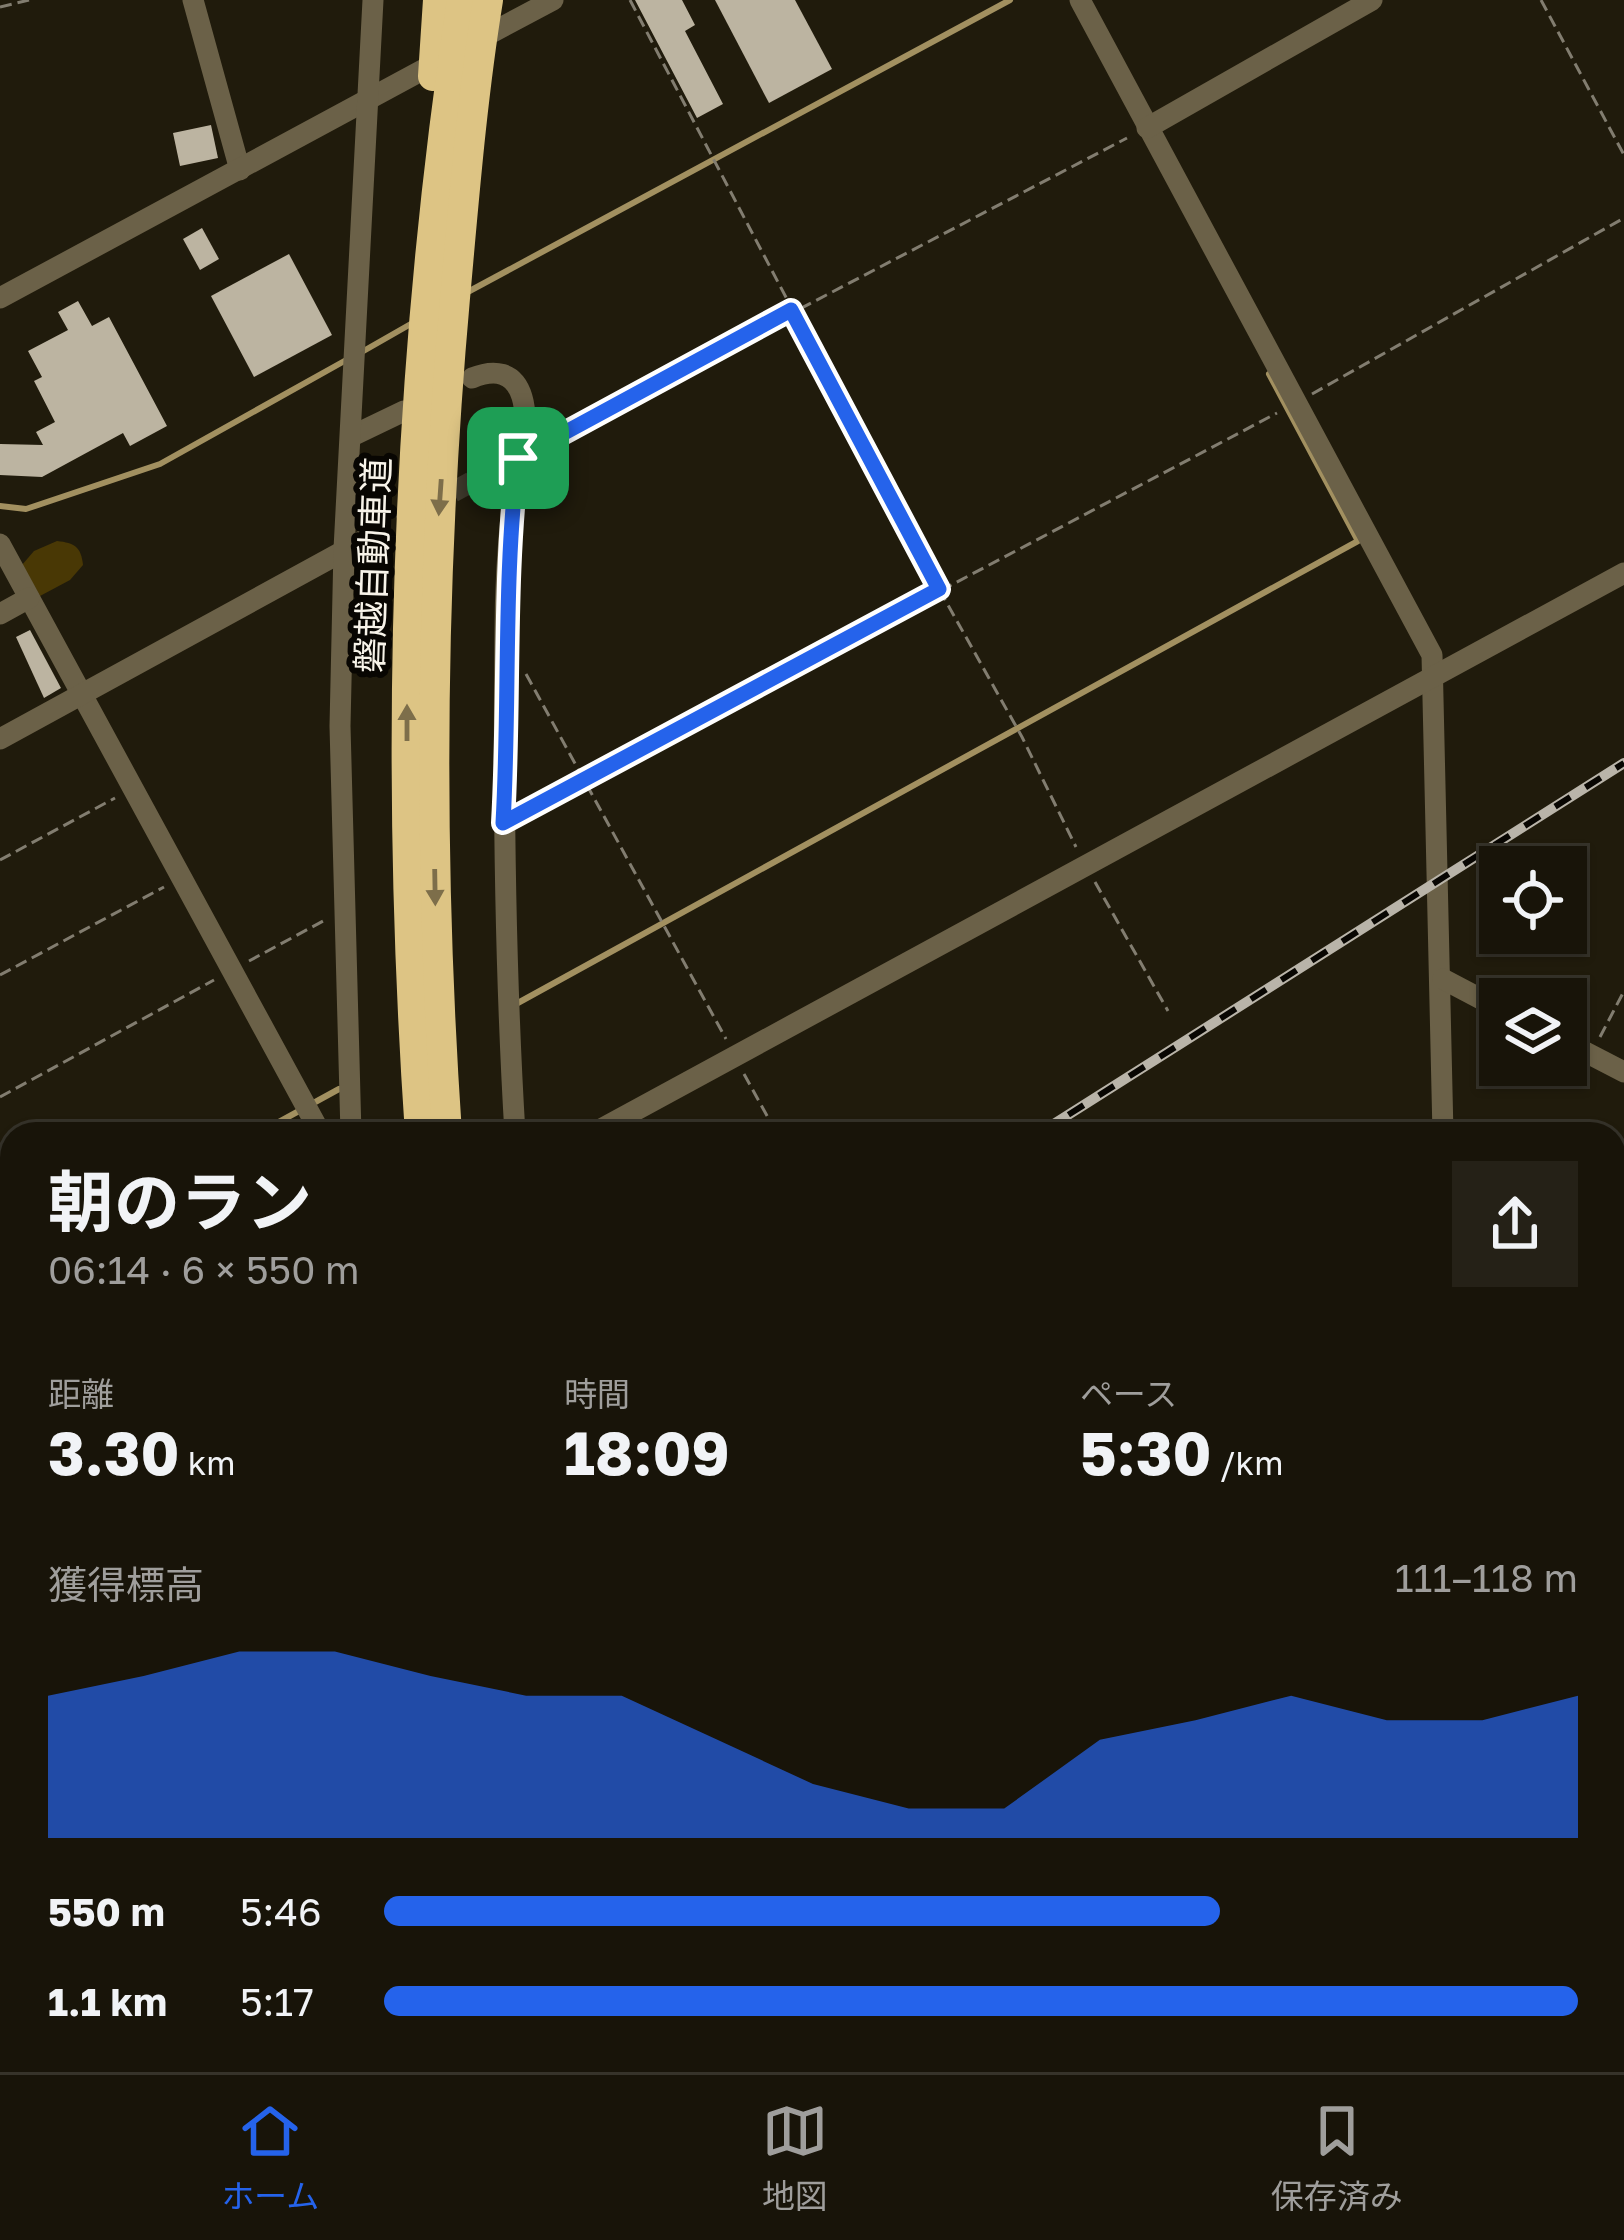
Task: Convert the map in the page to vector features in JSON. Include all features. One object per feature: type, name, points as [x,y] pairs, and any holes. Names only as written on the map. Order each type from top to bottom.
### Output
[{"type":"highway","points":[[438,0],[446,40],[441,87],[450,203]]},
{"type":"highway","points":[[446,40],[491,3]]},
{"type":"highway","name":"磐越自動車道","points":[[419,1122],[406,813],[411,403],[450,203],[488,60],[491,3]]},
{"type":"highway","name":"磐越自動車道","points":[[447,1122],[433,770],[437,538],[460,379],[450,203]]},
{"type":"street","points":[[193,0],[240,170]]},
{"type":"street","points":[[351,1122],[342,911],[344,549],[374,0]]},
{"type":"street","points":[[0,298],[553,0]]},
{"type":"street","points":[[1080,0],[1421,630],[1436,676],[1443,1122]]},
{"type":"street","points":[[1147,128],[1372,0]]},
{"type":"street","points":[[460,379],[489,370],[502,373],[520,391],[525,411],[505,636],[508,736],[503,823],[514,1122]]},
{"type":"street","points":[[352,436],[411,403]]},
{"type":"street","points":[[488,473],[518,458]]},
{"type":"street","points":[[0,739],[371,536]]},
{"type":"street","points":[[0,544],[314,1122]]},
{"type":"street","points":[[614,1122],[1624,573]]},
{"type":"street","points":[[0,614],[29,598]]},
{"type":"street","points":[[1443,979],[1479,998]]},
{"type":"street","points":[[1587,1053],[1624,1072]]},
{"type":"path","points":[[0,7],[29,0]]},
{"type":"path","points":[[629,0],[939,589],[1022,737]]},
{"type":"path","points":[[1541,0],[1624,155]]},
{"type":"path","points":[[518,458],[791,310],[1125,139]]},
{"type":"path","points":[[1298,403],[1624,218]]},
{"type":"path","points":[[503,823],[584,776],[1274,415]]},
{"type":"path","points":[[527,676],[770,1122]]},
{"type":"path","points":[[0,860],[133,788]]},
{"type":"path","points":[[0,975],[182,878]]},
{"type":"path","points":[[0,1097],[342,911]]},
{"type":"path","points":[[1591,1055],[1624,991]]},
{"type":"shaded area","points":[[57,541],[76,547],[83,565],[70,580],[40,596],[22,565],[34,551]]},
{"type":"building","points":[[635,0],[682,0],[695,25],[685,31],[723,104],[697,118]]},
{"type":"building","points":[[715,0],[795,0],[832,69],[769,103]]},
{"type":"building","points":[[211,125],[218,158],[180,166],[173,133]]},
{"type":"building","points":[[202,228],[219,259],[200,270],[183,239]]},
{"type":"building","points":[[289,254],[332,335],[254,377],[211,296]]},
{"type":"building","points":[[78,301],[92,326],[109,317],[167,426],[130,446],[123,433],[42,477],[0,475],[0,444],[43,445],[36,432],[55,422],[34,381],[42,377],[28,351],[68,330],[58,312]]},
{"type":"building","points":[[30,630],[61,688],[44,698],[16,637]]},
{"type":"waterway","points":[[464,294],[1010,0]]},
{"type":"waterway","points":[[360,353],[416,321]]},
{"type":"waterway","points":[[0,506],[26,509],[160,464],[348,359]]},
{"type":"waterway","points":[[516,1004],[1358,541],[1269,374]]},
{"type":"waterway","points":[[279,1122],[339,1089]]},
{"type":"tunnel","points":[[371,536],[488,473]]},
{"type":"railway","points":[[1057,1122],[1624,763]]},
{"type":"route","points":[[791,310],[939,589],[503,823],[508,736],[505,636],[518,458],[791,310]]}]
